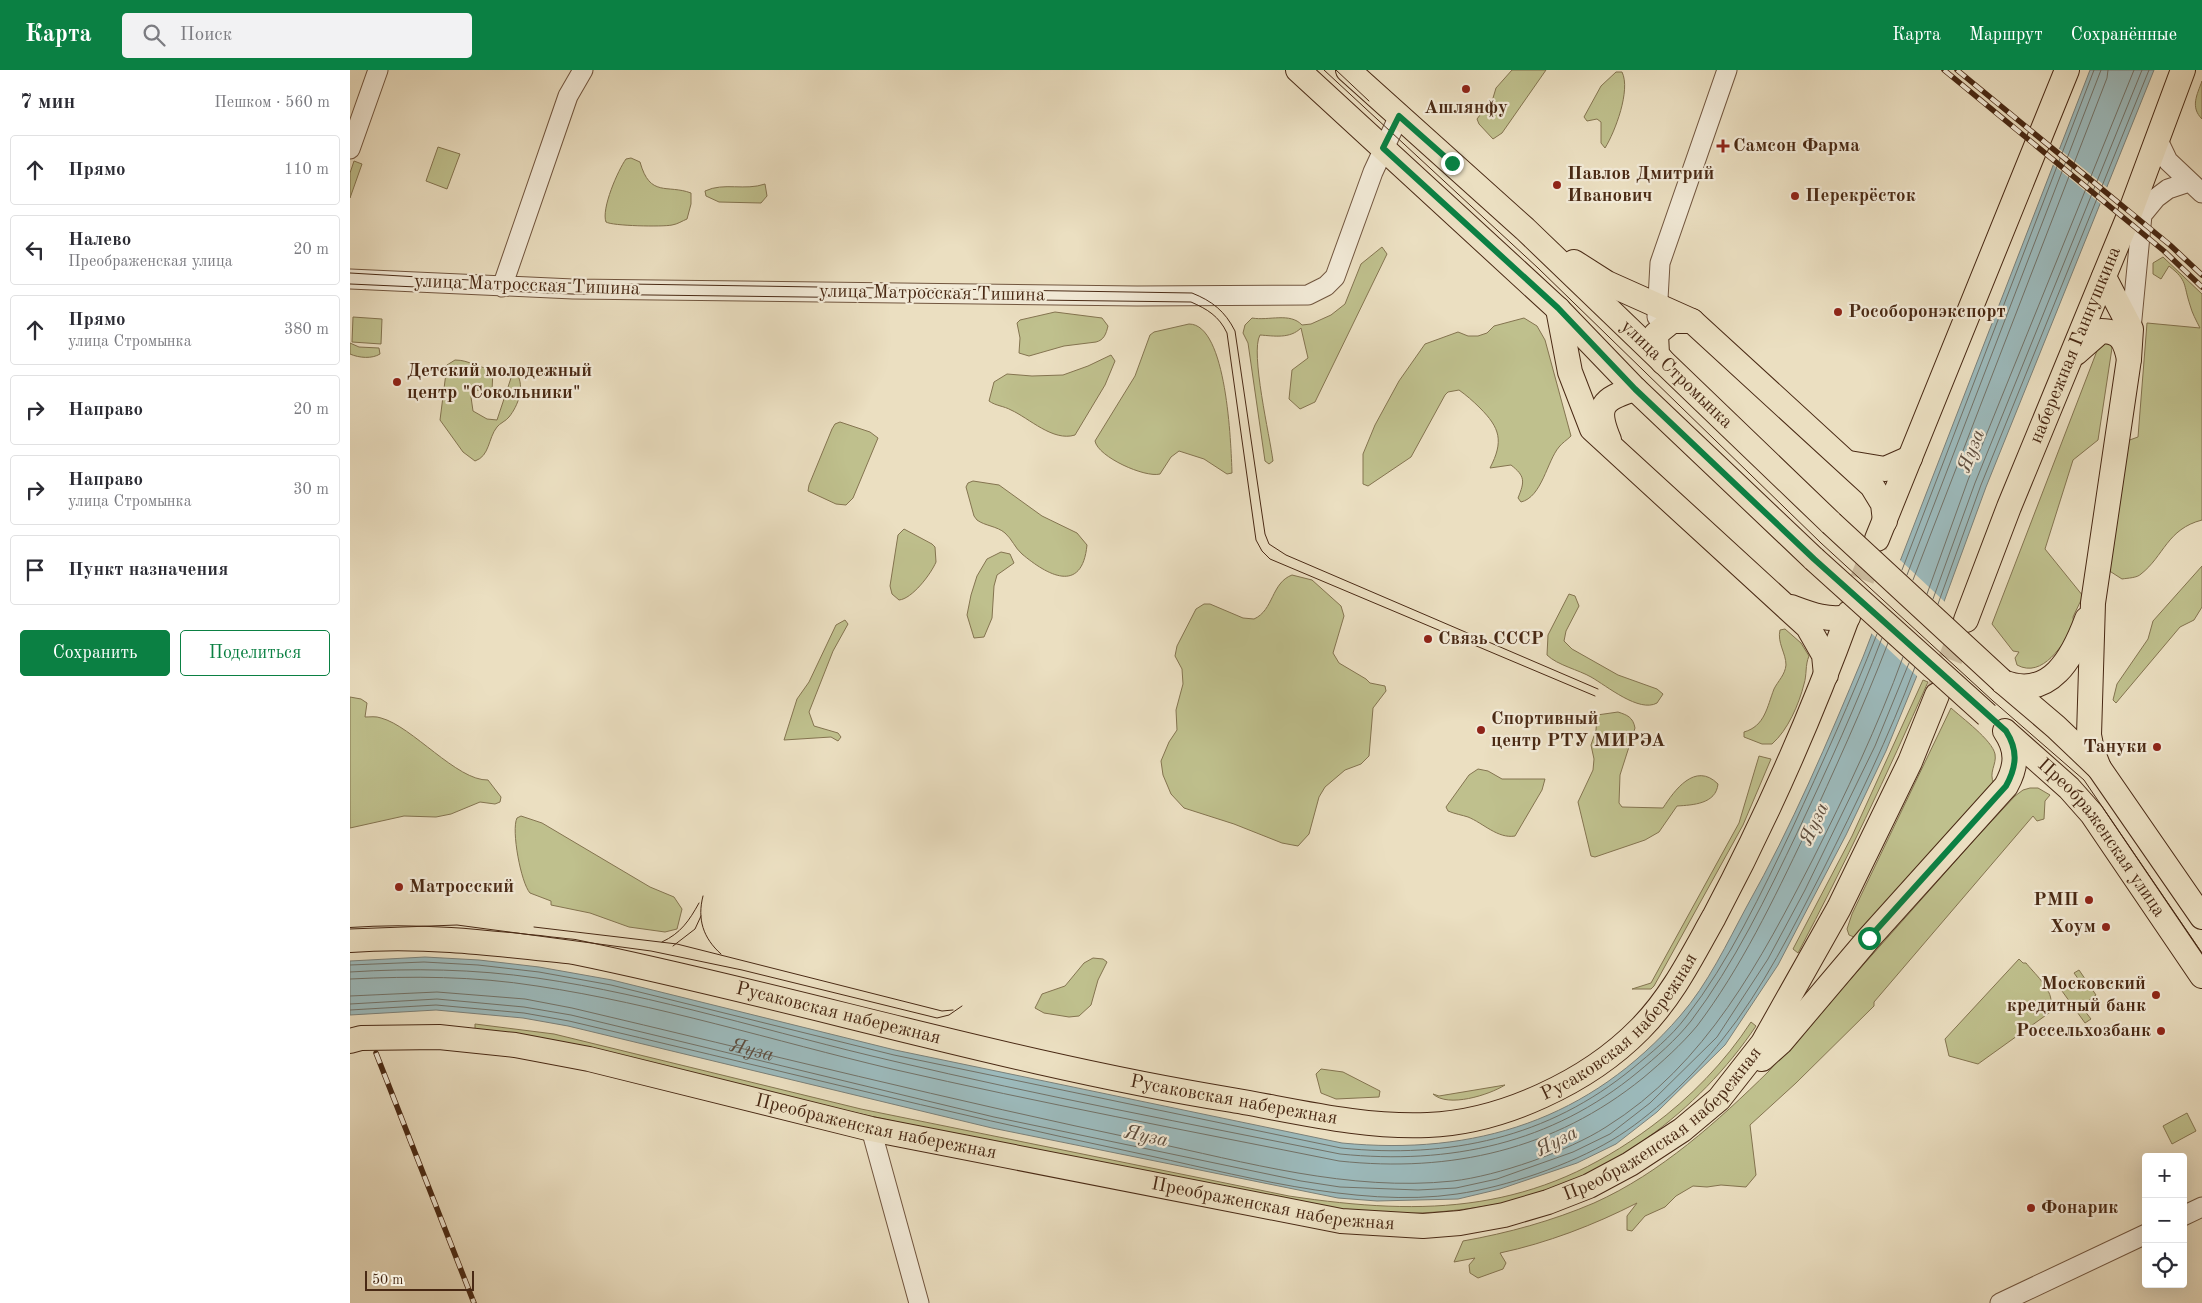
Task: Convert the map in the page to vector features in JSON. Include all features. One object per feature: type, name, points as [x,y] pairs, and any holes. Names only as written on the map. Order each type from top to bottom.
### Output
[{"type":"main road","name":"улица Стромынка","points":[[1298,70],[1558,308],[1635,389],[1814,559],[1987,714]]},
{"type":"main road","name":"улица Стромынка","points":[[1348,70],[1525,229],[1830,523],[2002,681]]},
{"type":"main road","points":[[1525,229],[1607,283],[1692,321],[1872,486],[1883,504],[1881,530],[2067,70]]},
{"type":"main road","name":"набережная Ганнушкина","points":[[1966,620],[2104,277],[2183,70]]},
{"type":"main road","points":[[2099,768],[2089,735],[2093,603],[2129,359],[2131,329],[2104,277]]},
{"type":"main road","points":[[1558,308],[1570,372],[1592,429],[1784,605],[1815,636],[1824,655],[1826,675]]},
{"type":"main road","points":[[1666,365],[1657,354],[1656,334],[1672,321],[1692,321]]},
{"type":"main road","points":[[2071,357],[2096,334],[2101,331],[2110,331],[2119,335],[2124,341],[2129,359]]},
{"type":"main road","points":[[1612,447],[1603,426],[1602,409],[1611,398],[1635,389]]},
{"type":"main road","points":[[1849,464],[1885,469],[1910,458]]},
{"type":"main road","points":[[2002,681],[2027,688],[2038,686],[2052,677],[2071,655],[2093,603]]},
{"type":"main road","name":"Русаковская набережная","points":[[350,940],[391,937],[574,952],[1176,1091],[1361,1122],[1429,1126],[1452,1123],[1519,1106],[1577,1078],[1610,1056],[1640,1030],[1665,1001],[1688,965],[1744,860],[1826,675],[1849,615],[1838,619],[1818,617],[1784,605]]},
{"type":"main road","name":"Преображенская улица","points":[[2002,681],[2056,727],[2099,768],[2202,917]]},
{"type":"main road","name":"Преображенская набережная","points":[[350,1041],[361,1038],[439,1038],[515,1045],[589,1059],[871,1129],[1341,1221],[1422,1226],[1460,1223],[1504,1215],[1548,1202],[1589,1186],[1630,1164],[1682,1130],[1719,1099],[1763,1043],[1839,908],[1910,762],[1937,695]]},
{"type":"main road","name":"Преображенская улица","points":[[1987,714],[2060,780],[2092,814],[2202,976]]},
{"type":"main road","points":[[2006,731],[2013,742],[2015,756],[2014,769],[2006,786]]},
{"type":"main road","points":[[1719,1099],[1780,1042],[1869,938],[2006,786],[2022,776],[2032,774],[2046,774],[2060,780]]},
{"type":"main road","points":[[1839,908],[1839,932],[1844,940],[1852,944],[1869,938]]},
{"type":"street","points":[[350,149],[378,70]]},
{"type":"street","points":[[502,287],[568,96],[583,70]]},
{"type":"street","points":[[1656,334],[1660,262],[1727,70]]},
{"type":"street","name":"улица Матросская Тишина","points":[[350,279],[502,287],[1119,296],[1308,294],[1326,286],[1335,277],[1383,148],[1399,116]]},
{"type":"street","points":[[2157,138],[2163,155],[2196,188]]},
{"type":"street","points":[[2135,196],[2166,180],[2196,188]]},
{"type":"street","points":[[2131,329],[2142,215],[2156,198],[2168,189],[2196,188]]},
{"type":"street","points":[[871,1129],[918,1303]]},
{"type":"street","points":[[2187,1214],[2202,1207]]},
{"type":"street","points":[[2000,1303],[2142,1236]]},
{"type":"green space","points":[[1512,70],[1546,70],[1502,133],[1493,139],[1479,124],[1477,119],[1493,98],[1496,88]]},
{"type":"green space","points":[[1616,72],[1622,72],[1625,89],[1621,111],[1605,148],[1601,143],[1601,122],[1597,119],[1587,121],[1584,117],[1601,86]]},
{"type":"green space","points":[[2202,81],[2202,119],[2195,105]]},
{"type":"green space","points":[[438,147],[460,154],[447,189],[426,181]]},
{"type":"green space","points":[[631,158],[640,162],[644,173],[654,185],[660,188],[691,193],[691,204],[687,219],[667,226],[627,225],[606,222],[606,208],[611,190],[626,159]]},
{"type":"green space","points":[[354,161],[362,164],[350,198],[350,173]]},
{"type":"green space","points":[[765,184],[767,196],[761,203],[719,202],[706,196],[705,191],[720,187],[750,187]]},
{"type":"green space","points":[[1382,247],[1387,254],[1315,402],[1300,409],[1289,399],[1292,370],[1308,358],[1301,328],[1297,332],[1287,335],[1260,335],[1257,358],[1273,461],[1269,464],[1265,461],[1248,343],[1243,333],[1245,325],[1252,318],[1285,318],[1297,321],[1302,325],[1311,324],[1331,315],[1345,304],[1361,264]]},
{"type":"green space","points":[[2163,257],[2202,294],[2202,520],[2190,524],[2173,536],[2149,567],[2139,575],[2122,579],[2108,570],[2124,442],[2138,437],[2147,323],[2200,328],[2192,311],[2184,283],[2179,275],[2169,266],[2161,279],[2153,274],[2153,263]]},
{"type":"green space","points":[[1055,312],[1102,318],[1108,326],[1103,338],[1096,342],[1064,346],[1029,356],[1019,353],[1020,338],[1017,323],[1020,320]]},
{"type":"green space","points":[[353,317],[382,319],[381,344],[352,342]]},
{"type":"green space","points":[[1524,318],[1537,326],[1545,340],[1571,436],[1555,453],[1534,493],[1528,499],[1521,502],[1518,498],[1523,483],[1519,472],[1511,465],[1490,468],[1497,450],[1498,435],[1496,429],[1487,415],[1459,390],[1448,392],[1445,395],[1411,457],[1368,486],[1363,484],[1363,454],[1375,425],[1399,381],[1425,344],[1458,332],[1468,336],[1478,336],[1487,333],[1494,326]]},
{"type":"green space","points":[[1189,324],[1202,329],[1212,343],[1219,363],[1228,413],[1232,473],[1227,474],[1204,459],[1179,451],[1171,457],[1160,474],[1134,470],[1113,460],[1098,447],[1095,441],[1135,376],[1150,335],[1154,332]]},
{"type":"green space","points":[[2109,342],[2112,348],[2098,440],[2073,460],[2045,549],[2083,596],[2073,617],[2074,626],[2058,650],[2044,664],[2026,668],[2017,665],[2015,658],[2019,652],[2013,651],[1992,624],[2100,343]]},
{"type":"green space","points":[[350,343],[359,347],[379,348],[380,354],[377,356],[361,357],[350,354]]},
{"type":"green space","points":[[1111,355],[1115,361],[1105,385],[1075,435],[1058,435],[1050,432],[1011,410],[989,401],[994,382],[1007,374],[1032,376],[1063,375]]},
{"type":"green space","points":[[455,360],[493,369],[492,391],[470,390],[473,411],[487,419],[497,420],[512,375],[517,374],[519,379],[519,396],[512,413],[494,431],[484,455],[475,461],[463,452],[440,420],[447,365]]},
{"type":"green space","points":[[840,422],[870,432],[878,438],[853,498],[846,505],[836,504],[808,491],[832,429],[835,424]]},
{"type":"green space","points":[[973,481],[999,485],[1042,516],[1077,533],[1087,545],[1084,561],[1078,570],[1071,575],[1052,574],[1022,554],[1005,533],[977,520],[974,516],[966,487],[968,483]]},
{"type":"green space","points":[[904,529],[935,547],[936,562],[926,579],[915,591],[904,599],[899,600],[892,594],[890,586],[898,535]]},
{"type":"green space","points":[[1001,552],[1010,554],[1014,563],[997,575],[994,586],[992,618],[984,637],[974,638],[967,615],[971,595],[977,576],[987,559]]},
{"type":"green space","points":[[2202,566],[2202,607],[2194,620],[2180,627],[2116,703],[2113,700],[2117,684],[2148,639],[2153,621]]},
{"type":"green space","points":[[1292,575],[1312,580],[1341,606],[1344,616],[1333,653],[1339,663],[1370,683],[1385,686],[1386,691],[1373,708],[1369,756],[1361,764],[1345,770],[1325,787],[1319,797],[1309,834],[1298,846],[1282,843],[1234,824],[1184,808],[1171,794],[1163,775],[1161,761],[1169,742],[1177,730],[1176,710],[1183,684],[1182,669],[1175,656],[1177,646],[1196,609],[1204,604],[1210,604],[1243,618],[1254,619],[1261,615],[1280,584]]},
{"type":"green space","points":[[1569,594],[1575,596],[1579,606],[1566,631],[1564,641],[1572,649],[1618,675],[1657,689],[1663,694],[1657,703],[1650,705],[1632,702],[1591,677],[1556,662],[1547,655],[1548,635]]},
{"type":"green space","points":[[845,620],[848,624],[833,651],[809,712],[814,726],[838,733],[841,737],[838,741],[831,737],[784,740],[797,699],[809,682],[836,625]]},
{"type":"green space","points":[[1785,629],[1801,643],[1809,656],[1805,681],[1796,708],[1783,732],[1772,744],[1762,744],[1744,737],[1744,732],[1761,721],[1774,689],[1784,672],[1786,661],[1779,635],[1780,630]]},
{"type":"green space","points":[[1923,680],[1928,682],[1897,751],[1798,953],[1793,949],[1852,836]]},
{"type":"green space","points":[[350,697],[361,699],[367,703],[365,717],[379,717],[393,723],[463,772],[476,778],[488,780],[501,797],[500,802],[495,804],[480,802],[451,814],[436,817],[404,816],[350,828]]},
{"type":"green space","points":[[1951,708],[1983,736],[1993,748],[1995,758],[1992,780],[1994,784],[1854,937],[1849,935],[1847,929],[1852,914]]},
{"type":"green space","points":[[1618,712],[1629,717],[1633,721],[1635,728],[1620,775],[1619,803],[1622,807],[1663,808],[1679,787],[1693,777],[1709,778],[1718,784],[1713,796],[1703,802],[1677,806],[1659,832],[1645,840],[1595,857],[1591,856],[1578,802],[1593,770],[1594,759],[1591,745],[1596,730],[1597,715]]},
{"type":"green space","points":[[1759,756],[1771,759],[1743,825],[1654,986],[1651,989],[1632,989],[1651,983],[1739,823]]},
{"type":"green space","points":[[1478,769],[1488,771],[1502,779],[1545,779],[1542,790],[1515,836],[1503,835],[1468,817],[1448,811],[1446,807],[1469,775]]},
{"type":"green space","points":[[2038,788],[2050,795],[2045,801],[2044,819],[2037,821],[2033,816],[1874,1002],[1874,1006],[1796,1083],[1750,1125],[1756,1175],[1746,1187],[1721,1185],[1693,1186],[1676,1196],[1665,1207],[1645,1216],[1632,1231],[1627,1230],[1627,1216],[1637,1203],[1604,1219],[1570,1232],[1500,1253],[1506,1263],[1503,1269],[1478,1278],[1470,1273],[1469,1265],[1475,1258],[1454,1262],[1463,1241],[1530,1226],[1594,1203],[1619,1191],[1665,1161],[1709,1127],[1769,1071],[2015,796],[2023,790]]},
{"type":"green space","points":[[521,816],[542,823],[650,887],[674,897],[682,909],[677,929],[665,932],[629,927],[590,913],[551,905],[551,901],[530,893],[523,879],[516,844],[515,824],[517,818]]},
{"type":"green space","points":[[1093,958],[1103,959],[1107,962],[1098,980],[1091,1005],[1079,1016],[1069,1017],[1044,1013],[1035,1008],[1042,994],[1065,986],[1084,963]]},
{"type":"green space","points":[[2019,959],[2026,963],[2041,981],[2056,1008],[1978,1064],[1949,1056],[1945,1039]]},
{"type":"green space","points":[[2079,970],[2096,995],[2081,1006],[2091,1019],[2085,1023],[2062,991],[2079,980],[2074,973]]},
{"type":"green space","points":[[1751,1022],[1756,1026],[1707,1087],[1678,1114],[1613,1160],[1578,1178],[1541,1193],[1504,1203],[1422,1213],[1360,1212],[1279,1200],[861,1114],[581,1047],[510,1034],[475,1030],[475,1024],[554,1034],[861,1109],[1289,1196],[1340,1203],[1434,1206],[1479,1202],[1523,1192],[1566,1177],[1609,1155],[1652,1126],[1680,1104],[1706,1079]]},
{"type":"green space","points":[[1321,1069],[1343,1072],[1380,1091],[1379,1097],[1336,1099],[1321,1093],[1316,1074]]},
{"type":"green space","points":[[1505,1085],[1489,1093],[1458,1100],[1448,1100],[1433,1094],[1439,1096]]},
{"type":"green space","points":[[2187,1113],[2196,1131],[2172,1144],[2163,1126]]},
{"type":"water","name":"Яуза","points":[[2090,70],[2154,70],[1986,487],[1916,678],[1886,751],[1846,835],[1778,965],[1725,1045],[1657,1112],[1616,1144],[1577,1163],[1500,1189],[1458,1199],[1377,1201],[1338,1198],[992,1128],[568,1026],[523,1018],[436,1010],[350,1015],[350,961],[425,957],[479,960],[539,967],[612,980],[895,1050],[1342,1143],[1391,1146],[1438,1143],[1484,1136],[1527,1123],[1569,1105],[1608,1082],[1645,1052],[1690,1004],[1716,963],[1779,845],[1823,752],[1863,657]]},
{"type":"pier","points":[[2057,147],[2109,189],[2102,205],[2051,163]]},
{"type":"pier","points":[[1898,558],[1946,603],[1919,678],[1870,632]]},
{"type":"tunnel","points":[[1849,613],[1877,541]]},
{"type":"tunnel","points":[[1937,693],[1965,622]]},
{"type":"tram line","points":[[1324,70],[1538,268],[1821,543],[1993,701],[2084,780],[2202,953]]},
{"type":"tram line","points":[[1336,70],[1369,101]]},
{"type":"tram line","points":[[350,273],[504,282],[1192,293],[1206,300],[1222,312],[1235,331],[1265,534],[1269,544],[1286,555],[1598,689]]},
{"type":"tram line","points":[[350,284],[572,294],[1191,302],[1212,314],[1227,333],[1256,540],[1262,551],[1270,559],[1595,696]]},
{"type":"tram line","points":[[703,896],[701,904],[703,928],[710,941],[721,954]]},
{"type":"tram line","points":[[662,942],[684,926],[699,903]]},
{"type":"tram line","points":[[673,946],[695,929],[701,916]]},
{"type":"tram line","points":[[350,929],[457,925],[651,951],[742,970],[937,1018],[949,1015],[962,1006]]},
{"type":"tram line","points":[[534,927],[677,944],[942,1011],[953,1010]]},
{"type":"railway","points":[[1944,70],[2164,251],[2202,287]]},
{"type":"railway","points":[[1957,70],[2170,245],[2202,275]]},
{"type":"railway","points":[[376,1053],[474,1303]]},
{"type":"place","name":"Ашлянфу","points":[[1466,89]]},
{"type":"place","name":"Самсон Фарма","points":[[1723,146]]},
{"type":"place","name":"Павлов Дмитрий Иванович","points":[[1557,185]]},
{"type":"place","name":"Перекрёсток","points":[[1795,196]]},
{"type":"place","name":"Рособоронэкспорт","points":[[1838,312]]},
{"type":"place","name":"Детский молодежный центр \"Сокольники\"","points":[[397,382]]},
{"type":"place","name":"Связь СССР","points":[[1428,639]]},
{"type":"place","name":"Спортивный центр РТУ МИРЭА","points":[[1481,730]]},
{"type":"place","name":"Тануки","points":[[2157,747]]},
{"type":"place","name":"Матросский","points":[[399,887]]},
{"type":"place","name":"РМП","points":[[2089,900]]},
{"type":"place","name":"Хоум","points":[[2106,927]]},
{"type":"place","name":"Московский кредитный банк","points":[[2156,995]]},
{"type":"place","name":"Россельхозбанк","points":[[2161,1031]]},
{"type":"place","name":"Фонарик","points":[[2031,1208]]},
{"type":"route","points":[[1452,163],[1399,116],[1383,148],[1558,308],[1635,389],[1814,559],[2006,731],[2013,742],[2014,769],[2006,786],[1869,938]]}]
